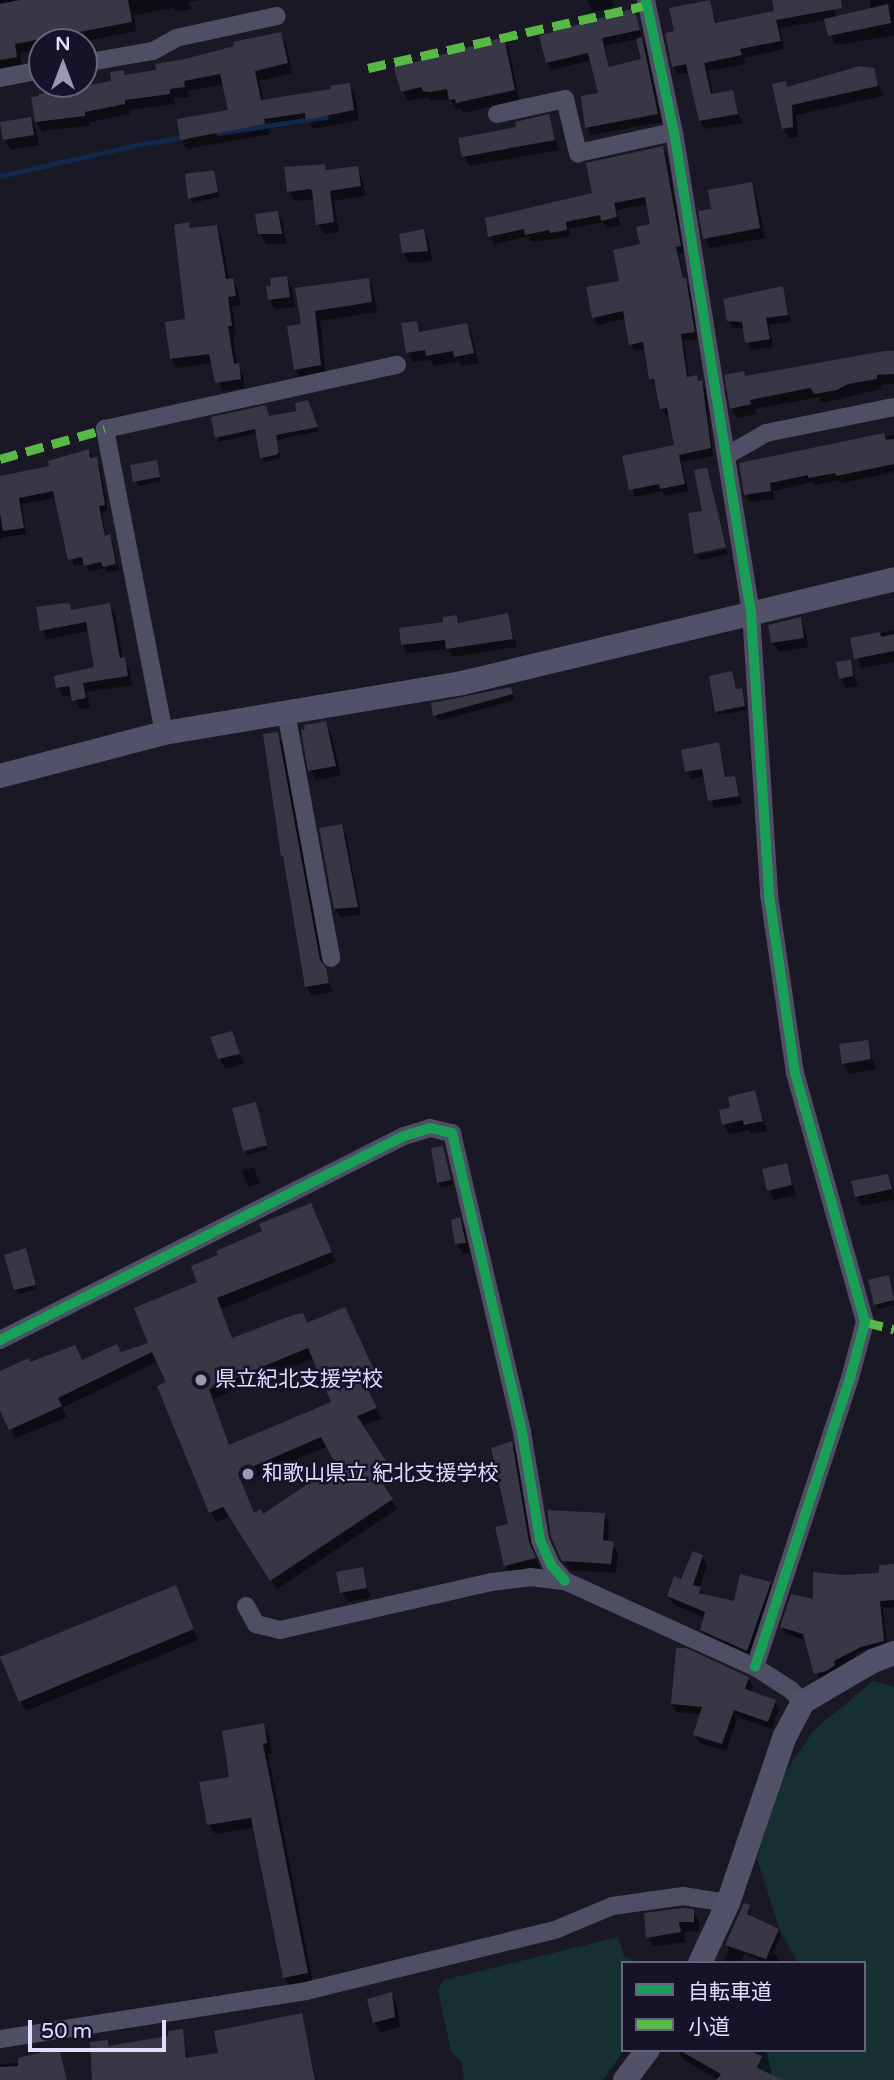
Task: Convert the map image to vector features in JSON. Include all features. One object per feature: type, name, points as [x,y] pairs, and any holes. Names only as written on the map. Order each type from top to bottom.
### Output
[{"type":"street","points":[[646,0],[673,132],[751,613],[769,895],[795,1073],[865,1322],[850,1378],[755,1667]]},
{"type":"street","points":[[98,61],[153,51],[176,38],[277,16]]},
{"type":"street","points":[[0,78],[28,73]]},
{"type":"street","points":[[497,114],[565,99],[578,153],[673,132]]},
{"type":"street","points":[[164,733],[105,429],[397,365]]},
{"type":"street","points":[[726,456],[766,433],[894,407]]},
{"type":"street","points":[[0,776],[164,733],[462,683],[894,579]]},
{"type":"street","points":[[286,712],[331,958]]},
{"type":"street","points":[[0,1339],[404,1136],[430,1128],[452,1133],[522,1432],[540,1540],[551,1565],[565,1581]]},
{"type":"street","points":[[246,1606],[256,1624],[279,1630],[492,1582],[530,1577],[565,1581],[755,1667],[791,1690],[803,1702]]},
{"type":"street","points":[[701,1961],[728,1903],[785,1736],[803,1702],[873,1661],[894,1653]]},
{"type":"street","points":[[0,2039],[306,1991],[555,1930],[612,1906],[683,1896],[728,1903]]},
{"type":"street","points":[[625,2080],[646,2052]]},
{"type":"green space","points":[[873,1681],[894,1687],[894,2080],[744,2080],[754,2052],[866,2052],[866,1961],[797,1961],[779,1928],[757,1858],[784,1774],[814,1730]]},
{"type":"green space","points":[[618,1937],[624,1956],[634,1961],[621,1961],[623,2052],[603,2080],[464,2080],[462,2063],[451,2051],[438,1990],[444,1980]]},
{"type":"building","points":[[20,0],[128,0],[132,22],[98,28],[28,28],[28,42],[15,44],[17,57],[0,60],[0,4]]},
{"type":"building","points":[[710,0],[715,23],[774,11],[772,0],[841,0],[842,8],[776,20],[781,41],[740,49],[742,55],[704,63],[711,94],[733,90],[738,114],[699,121],[686,64],[672,67],[665,33],[674,31],[669,8]]},
{"type":"building","points":[[888,4],[891,23],[828,36],[824,19]]},
{"type":"building","points":[[634,8],[640,30],[602,38],[609,67],[641,59],[636,39],[642,37],[658,114],[585,128],[581,96],[598,93],[588,53],[546,63],[539,36]]},
{"type":"building","points":[[281,32],[288,63],[255,71],[261,100],[331,89],[330,86],[350,83],[354,110],[306,120],[305,113],[264,119],[265,124],[180,140],[177,119],[228,110],[220,74],[184,81],[185,87],[170,89],[170,94],[125,100],[125,104],[85,112],[85,116],[35,122],[31,98],[98,98],[98,83],[111,81],[110,72],[124,70],[124,75],[156,70],[155,64],[234,46],[233,42]]},
{"type":"building","points":[[504,37],[515,90],[456,103],[455,99],[449,100],[447,89],[430,92],[423,91],[421,87],[401,92],[394,68]]},
{"type":"building","points":[[860,66],[874,68],[878,86],[792,105],[793,127],[782,129],[772,84],[786,81],[787,87]]},
{"type":"building","points":[[549,114],[555,140],[462,157],[458,138],[516,127],[515,122]]},
{"type":"building","points":[[31,117],[34,135],[3,140],[0,122]]},
{"type":"building","points":[[663,146],[681,246],[676,247],[683,278],[686,278],[695,332],[681,334],[687,377],[697,375],[698,381],[702,380],[711,448],[679,455],[685,484],[660,489],[659,484],[629,490],[622,456],[674,445],[667,408],[660,409],[654,379],[649,379],[643,342],[629,345],[623,311],[592,318],[586,287],[619,281],[613,250],[640,244],[636,227],[650,224],[645,197],[614,203],[617,217],[601,221],[600,215],[566,222],[567,230],[550,233],[549,230],[525,235],[524,229],[488,237],[485,218],[592,193],[586,163]]},
{"type":"building","points":[[325,164],[326,170],[358,166],[361,186],[330,191],[334,222],[316,225],[312,191],[287,192],[284,167]]},
{"type":"building","points":[[214,170],[218,192],[188,199],[185,174]]},
{"type":"building","points":[[752,182],[760,228],[703,239],[698,211],[711,209],[708,190]]},
{"type":"building","points":[[278,211],[282,234],[258,234],[255,214]]},
{"type":"building","points":[[189,222],[190,228],[217,225],[226,279],[233,278],[236,296],[228,297],[232,326],[228,326],[234,364],[239,363],[241,379],[215,383],[209,354],[170,359],[165,322],[185,319],[174,225]]},
{"type":"building","points":[[424,229],[428,251],[402,253],[399,234]]},
{"type":"building","points":[[287,276],[290,297],[268,300],[266,286],[271,286],[270,278]]},
{"type":"building","points":[[369,278],[372,302],[315,311],[321,365],[294,370],[287,326],[301,324],[295,288]]},
{"type":"building","points":[[783,286],[788,315],[766,318],[770,339],[745,343],[742,322],[727,321],[723,299]]},
{"type":"building","points":[[417,321],[419,332],[467,323],[474,353],[454,357],[453,351],[426,356],[425,350],[406,353],[401,323]]},
{"type":"building","points":[[894,351],[894,374],[877,375],[877,379],[815,394],[810,388],[750,400],[751,404],[730,409],[724,375],[744,371],[745,376]]},
{"type":"building","points":[[308,400],[318,427],[276,435],[279,452],[276,455],[260,458],[255,429],[215,438],[211,417],[266,405],[269,416],[296,411],[295,403]]},
{"type":"building","points":[[884,433],[886,440],[894,439],[894,464],[836,476],[835,473],[808,478],[808,475],[770,483],[771,491],[744,495],[739,463]]},
{"type":"building","points":[[89,449],[90,458],[97,457],[105,505],[99,506],[105,536],[110,534],[116,564],[103,567],[101,562],[84,566],[82,557],[68,560],[53,491],[19,498],[24,528],[3,531],[0,476],[49,466],[48,461]]},
{"type":"building","points":[[157,460],[160,477],[133,482],[130,465]]},
{"type":"building","points":[[707,468],[726,547],[694,554],[688,513],[702,511],[694,470]]},
{"type":"building","points":[[110,603],[120,658],[125,657],[128,676],[83,683],[86,698],[72,701],[69,686],[56,688],[54,676],[94,667],[86,622],[40,631],[36,607],[70,604],[71,610]]},
{"type":"building","points":[[508,613],[513,639],[446,649],[445,640],[401,645],[399,628],[443,622],[443,617],[457,615],[458,623]]},
{"type":"building","points":[[801,617],[804,638],[771,643],[768,625]]},
{"type":"building","points":[[880,632],[881,637],[894,634],[894,651],[854,659],[850,638]]},
{"type":"building","points":[[851,660],[853,676],[839,679],[836,662]]},
{"type":"building","points":[[732,671],[736,689],[742,688],[745,706],[715,712],[709,676]]},
{"type":"building","points":[[511,687],[513,694],[433,716],[431,703]]},
{"type":"building","points":[[326,721],[336,766],[308,771],[301,730],[305,729],[304,725]]},
{"type":"building","points":[[278,732],[320,960],[326,968],[329,983],[305,987],[281,856],[263,734]]},
{"type":"building","points":[[719,742],[725,777],[735,776],[739,796],[708,801],[702,769],[685,772],[681,750]]},
{"type":"building","points":[[342,824],[358,907],[334,909],[319,828]]},
{"type":"building","points":[[232,1031],[240,1054],[218,1059],[210,1037]]},
{"type":"building","points":[[868,1040],[871,1059],[842,1064],[839,1044]]},
{"type":"building","points":[[755,1090],[763,1121],[744,1125],[743,1120],[722,1125],[719,1110],[730,1107],[728,1097]]},
{"type":"building","points":[[256,1102],[267,1145],[243,1151],[232,1108]]},
{"type":"building","points":[[443,1146],[451,1180],[437,1183],[431,1148]]},
{"type":"building","points":[[787,1163],[792,1185],[767,1191],[762,1169]]},
{"type":"building","points":[[888,1174],[892,1189],[855,1197],[851,1181]]},
{"type":"building","name":"県立紀北支援学校","points":[[311,1203],[332,1252],[217,1298],[232,1338],[293,1315],[303,1313],[307,1323],[345,1307],[374,1370],[361,1375],[377,1408],[357,1416],[386,1461],[373,1470],[393,1499],[270,1581],[223,1507],[209,1513],[157,1386],[166,1382],[152,1352],[58,1398],[62,1406],[9,1430],[0,1411],[0,1371],[29,1358],[30,1362],[75,1345],[82,1360],[117,1344],[121,1352],[148,1343],[134,1308],[197,1282],[191,1266],[218,1255],[216,1251],[262,1231],[259,1224]],"holes":[[[308,1348],[331,1402],[229,1445],[209,1389]],[[321,1437],[336,1465],[263,1514],[260,1509],[254,1513],[238,1473]]]},
{"type":"building","points":[[460,1217],[466,1243],[455,1244],[451,1220]]},
{"type":"building","points":[[26,1248],[36,1285],[14,1290],[4,1255]]},
{"type":"building","points":[[889,1275],[894,1300],[874,1305],[868,1280]]},
{"type":"building","points":[[512,1441],[529,1542],[536,1558],[504,1566],[495,1527],[508,1524],[491,1448]]},
{"type":"building","points":[[547,1510],[605,1513],[603,1540],[614,1542],[611,1564],[562,1561],[551,1537]]},
{"type":"building","points":[[693,1551],[703,1555],[693,1585],[701,1587],[699,1593],[734,1601],[740,1574],[771,1582],[747,1651],[700,1630],[705,1612],[667,1596],[674,1576],[681,1579]]},
{"type":"building","points":[[894,1564],[894,1600],[880,1601],[884,1641],[861,1647],[834,1661],[835,1665],[826,1671],[814,1674],[803,1634],[780,1627],[791,1594],[813,1599],[813,1572],[842,1575],[879,1573],[879,1565]]},
{"type":"building","points":[[363,1567],[367,1588],[340,1593],[336,1572]]},
{"type":"building","points":[[176,1585],[194,1629],[19,1702],[0,1657]]},
{"type":"building","points":[[676,1648],[686,1648],[749,1677],[745,1689],[776,1700],[768,1722],[734,1710],[722,1744],[693,1735],[702,1707],[671,1704]]},
{"type":"building","points":[[264,1723],[267,1743],[263,1744],[308,1973],[283,1978],[251,1818],[207,1825],[199,1782],[229,1777],[222,1731]]},
{"type":"building","points":[[744,1903],[750,1905],[747,1914],[779,1929],[766,1959],[725,1945]]},
{"type":"building","points":[[694,1909],[694,1922],[679,1922],[681,1932],[646,1938],[644,1913]]},
{"type":"building","points":[[392,1992],[395,2017],[373,2023],[367,1999]]},
{"type":"building","points":[[302,2013],[315,2080],[92,2080],[90,2042],[108,2040],[108,2046],[168,2036],[168,2031],[183,2029],[186,2058],[218,2053],[214,2031]]},
{"type":"building","points":[[59,2048],[67,2080],[0,2080],[0,2067],[18,2066],[18,2058]]},
{"type":"building","points":[[682,2052],[753,2052],[762,2056],[757,2068],[784,2080],[716,2080],[721,2074]]},
{"type":"waterway","points":[[218,133],[326,117]]},
{"type":"waterway","points":[[0,176],[184,137]]},
{"type":"marked path","points":[[368,68],[647,5]]},
{"type":"marked path","points":[[0,459],[105,429]]},
{"type":"marked path","points":[[865,1322],[894,1329]]},
{"type":"cycle path","points":[[646,0],[675,138],[751,613],[769,895],[795,1073],[865,1322],[850,1378],[755,1667]]},
{"type":"cycle path","points":[[0,1340],[404,1136],[430,1128],[452,1133],[522,1432],[540,1540],[551,1565],[565,1581]]},
{"type":"place","name":"県立紀北支援学校","points":[[201,1380]]},
{"type":"place","name":"和歌山県立 紀北支援学校","points":[[248,1474]]}]
